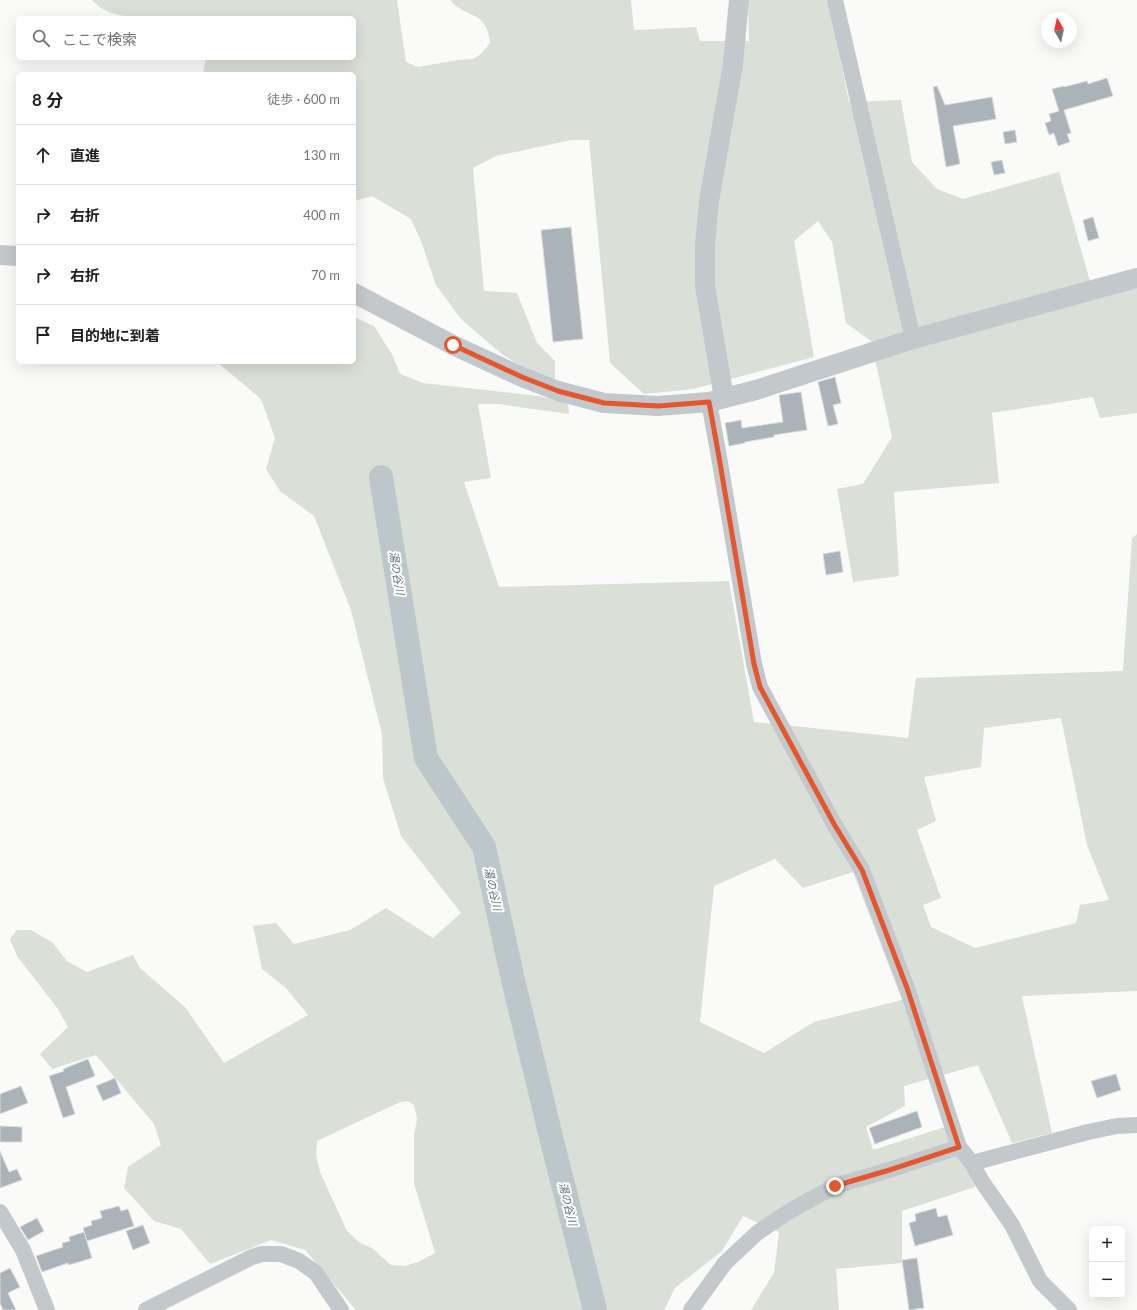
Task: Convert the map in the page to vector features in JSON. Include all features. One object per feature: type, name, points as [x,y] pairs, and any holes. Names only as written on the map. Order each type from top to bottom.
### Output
[{"type":"street","points":[[739,0],[733,64],[709,201],[705,245],[705,286],[716,400],[719,457],[754,664],[760,687],[834,824],[862,870],[907,988],[959,1147],[972,1163],[981,1180],[1012,1226],[1040,1280],[1068,1310]]},
{"type":"street","points":[[835,0],[913,340]]},
{"type":"street","points":[[0,255],[16,256]]},
{"type":"street","points":[[356,294],[453,345],[522,377],[558,391],[604,403],[658,406],[716,400],[756,390],[913,340],[1137,278]]},
{"type":"street","points":[[972,1163],[1088,1132],[1117,1126],[1137,1125]]},
{"type":"street","points":[[691,1310],[724,1263],[757,1233],[788,1212],[835,1186],[959,1147]]},
{"type":"street","points":[[0,1212],[23,1250],[46,1310]]},
{"type":"street","points":[[146,1310],[252,1257],[262,1254],[281,1254],[299,1261],[316,1273],[341,1310]]},
{"type":"shaded area","points":[[92,0],[397,0],[406,62],[418,67],[457,60],[473,59],[481,54],[490,43],[488,32],[480,19],[462,10],[450,0],[631,0],[634,30],[696,27],[700,41],[749,41],[748,0],[828,0],[849,102],[901,100],[912,162],[937,189],[963,199],[1059,172],[1091,285],[1137,286],[1137,413],[1100,418],[1093,397],[992,413],[999,483],[894,492],[899,576],[853,582],[837,489],[863,484],[892,437],[871,341],[846,323],[832,242],[818,221],[794,241],[814,357],[693,389],[644,394],[610,363],[589,140],[572,140],[496,156],[473,168],[484,291],[517,293],[537,343],[555,361],[555,379],[533,373],[503,355],[461,319],[436,285],[421,241],[411,219],[372,196],[356,200],[356,72],[203,72],[206,60],[356,60],[356,16],[124,16],[105,10]]},
{"type":"shaded area","points":[[356,318],[374,326],[393,356],[400,374],[423,383],[539,396],[568,403],[569,414],[498,404],[478,404],[491,478],[464,482],[499,587],[729,581],[754,722],[908,738],[916,678],[1123,671],[1132,538],[1137,534],[1137,991],[1022,996],[1052,1133],[1012,1143],[978,1065],[904,1086],[905,1106],[866,1127],[873,1150],[948,1126],[975,1187],[902,1211],[902,1263],[836,1269],[839,1310],[751,1310],[774,1273],[779,1232],[743,1216],[722,1251],[675,1288],[664,1310],[356,1310],[305,1250],[271,1240],[210,1264],[181,1229],[154,1221],[124,1188],[128,1167],[161,1145],[154,1124],[96,1055],[52,1069],[40,1054],[68,1027],[58,1009],[17,956],[10,939],[17,930],[31,930],[52,942],[67,961],[87,972],[133,955],[140,968],[185,1007],[224,1063],[308,1015],[286,988],[262,969],[253,926],[276,923],[294,944],[350,930],[386,908],[433,938],[461,913],[401,836],[383,778],[382,734],[351,610],[314,516],[280,491],[266,469],[275,438],[261,399],[219,364],[356,364]],"holes":[[[1061,718],[1087,845],[1109,900],[1080,905],[1076,923],[975,948],[931,927],[923,905],[941,898],[917,830],[936,821],[924,777],[981,767],[984,728]],[[775,859],[803,888],[853,872],[902,1000],[814,1022],[764,1053],[700,1022],[714,886]],[[407,1101],[414,1105],[417,1119],[414,1135],[414,1183],[435,1253],[418,1262],[405,1266],[391,1265],[372,1248],[360,1243],[347,1231],[320,1172],[316,1155],[317,1141],[398,1103]]]},
{"type":"building","points":[[1107,78],[1113,96],[1064,110],[1071,133],[1067,134],[1070,142],[1058,146],[1054,133],[1049,135],[1045,123],[1051,121],[1049,114],[1059,111],[1052,89],[1087,81],[1088,84]]},
{"type":"building","points":[[937,86],[945,105],[992,97],[996,119],[953,126],[960,164],[946,167],[933,87]]},
{"type":"building","points":[[1015,130],[1017,142],[1005,144],[1003,132]]},
{"type":"building","points":[[1002,160],[1005,173],[994,175],[991,162]]},
{"type":"building","points":[[1093,217],[1099,238],[1088,241],[1083,220]]},
{"type":"building","points":[[571,227],[583,339],[553,342],[541,230]]},
{"type":"building","points":[[835,377],[841,403],[833,405],[838,424],[828,426],[818,382]]},
{"type":"building","points":[[801,392],[807,430],[774,435],[774,437],[729,446],[725,423],[741,420],[742,428],[783,422],[779,395]]},
{"type":"building","points":[[840,551],[843,572],[826,575],[823,554]]},
{"type":"building","points":[[88,1059],[95,1076],[66,1087],[75,1114],[63,1118],[49,1076],[64,1071],[63,1069]]},
{"type":"building","points":[[1116,1074],[1121,1090],[1097,1098],[1091,1081]]},
{"type":"building","points":[[115,1078],[121,1093],[103,1101],[96,1086]]},
{"type":"building","points":[[21,1086],[28,1103],[0,1114],[0,1094]]},
{"type":"building","points":[[917,1111],[922,1127],[875,1144],[869,1128]]},
{"type":"building","points":[[0,1126],[22,1127],[22,1142],[0,1142]]},
{"type":"building","points":[[0,1151],[9,1172],[17,1169],[22,1180],[0,1188]]},
{"type":"building","points":[[119,1206],[121,1211],[128,1209],[134,1226],[87,1241],[83,1228],[92,1225],[91,1221],[102,1218],[100,1211]]},
{"type":"building","points":[[936,1208],[938,1217],[947,1215],[953,1235],[915,1246],[909,1223],[916,1221],[915,1214]]},
{"type":"building","points":[[37,1218],[44,1231],[28,1240],[20,1227]]},
{"type":"building","points":[[143,1225],[150,1243],[133,1250],[126,1231]]},
{"type":"building","points":[[84,1232],[92,1258],[69,1265],[68,1263],[42,1272],[36,1256],[63,1247],[62,1243],[70,1241],[69,1237]]},
{"type":"building","points":[[917,1258],[924,1308],[909,1310],[902,1260]]},
{"type":"building","points":[[10,1268],[20,1287],[8,1293],[16,1310],[3,1310],[0,1303],[0,1273]]},
{"type":"waterway","name":"湯の谷川","points":[[381,477],[426,758],[484,847],[513,980],[595,1310]]},
{"type":"route","points":[[453,345],[522,377],[558,391],[604,403],[658,406],[709,402],[754,664],[760,687],[834,824],[862,870],[907,988],[959,1147],[835,1186]]}]
